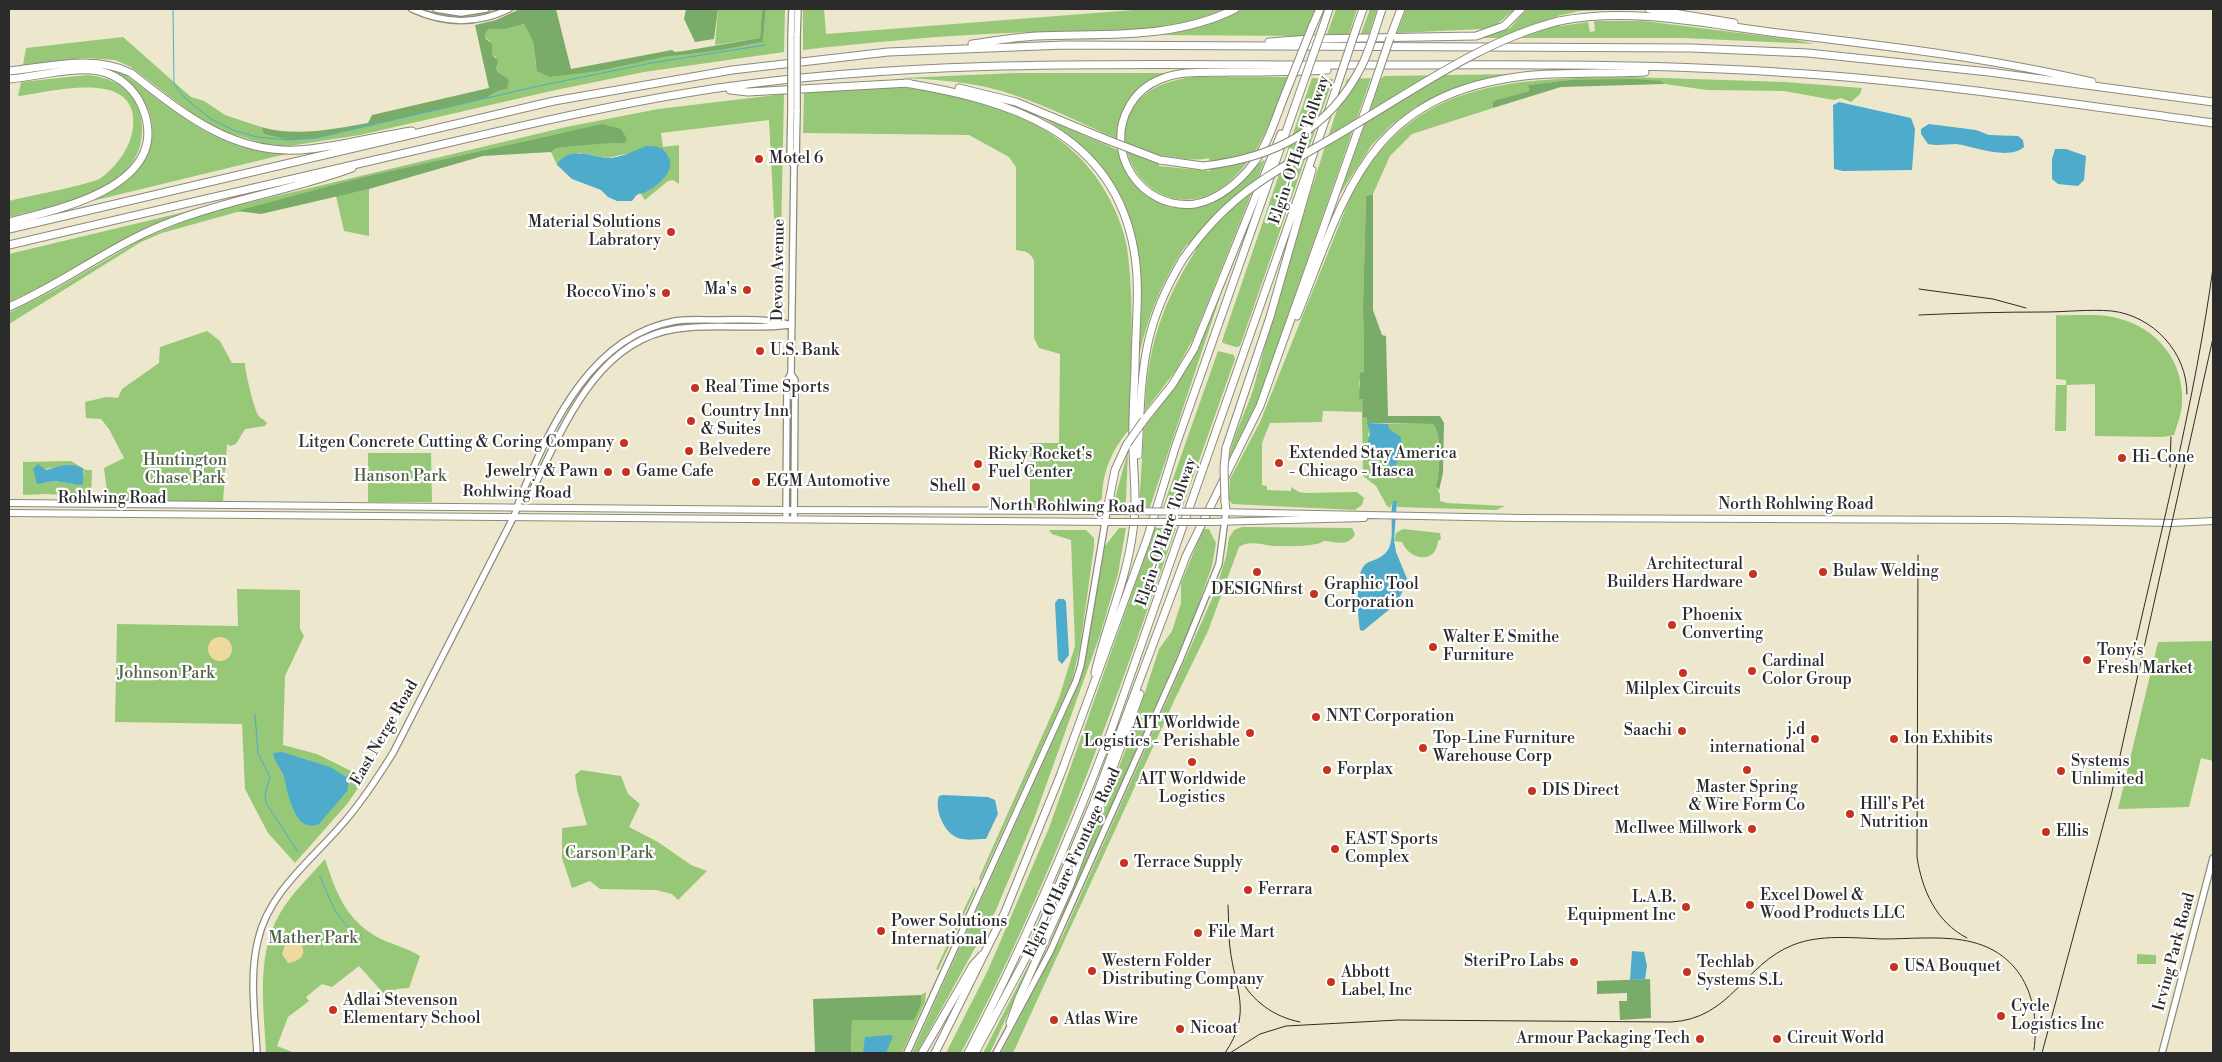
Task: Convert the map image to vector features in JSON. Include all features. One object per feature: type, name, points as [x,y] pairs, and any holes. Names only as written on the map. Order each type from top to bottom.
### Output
[{"type":"highway","points":[[9,230],[554,101],[710,73],[840,57],[911,51],[1034,36],[1157,32],[1192,25],[1235,9]]},
{"type":"highway","points":[[1320,9],[1312,27],[1286,92],[1261,152],[1243,175],[1222,194],[1196,204],[1174,203],[1151,195],[1130,175],[1120,148],[1120,133],[1125,113],[1135,98],[1159,80],[1189,73],[1409,66]]},
{"type":"highway","name":"Elgin-O'Hare Tollway","points":[[935,1053],[987,949],[1036,839],[1092,682],[1101,666],[1147,540],[1180,436],[1329,9]]},
{"type":"highway","name":"Elgin-O'Hare Tollway","points":[[968,1053],[1032,923],[1091,784],[1321,134],[1363,9]]},
{"type":"highway","points":[[1336,105],[1363,63],[1382,9]]},
{"type":"highway","points":[[717,88],[748,92],[905,82],[949,86],[1016,102],[1160,160],[1203,166],[1247,160],[1288,144],[1318,122],[1336,105],[1360,76],[1387,9]]},
{"type":"highway","points":[[975,1053],[1036,939],[1094,802],[1186,556],[1251,427],[1401,9]]},
{"type":"highway","points":[[1223,46],[1310,38],[1476,36],[1504,26],[1521,9]]},
{"type":"highway","points":[[1649,9],[1755,26],[1773,32]]},
{"type":"highway","points":[[1092,682],[1126,572],[1133,530],[1140,401],[1145,352],[1160,302],[1183,259],[1204,231],[1243,194],[1480,51],[1515,34],[1559,21],[1586,16],[1631,15],[1958,57],[2070,77],[2132,91]]},
{"type":"highway","points":[[911,51],[1065,45],[1681,48],[1808,53],[1988,72],[2213,102]]},
{"type":"highway","points":[[9,79],[30,73],[87,63],[100,63],[120,67],[190,118],[220,135],[253,146],[286,150],[309,149],[456,124]]},
{"type":"highway","points":[[9,245],[602,108],[717,88],[802,78],[956,66],[1117,64],[1409,66],[1695,69],[1783,72],[1896,82],[2213,122]]},
{"type":"highway","points":[[1278,356],[1289,335],[1348,192],[1362,165],[1392,129],[1410,116],[1457,92],[1505,79],[1544,75],[1695,69]]},
{"type":"highway","points":[[9,71],[30,73],[91,70],[119,79],[134,92],[142,106],[147,121],[146,142],[134,166],[126,176],[107,190],[81,202],[9,222]]},
{"type":"highway","points":[[905,82],[988,100],[1042,122],[1059,132],[1090,158],[1115,195],[1130,234],[1136,267],[1133,451],[1136,483]]},
{"type":"highway","points":[[1107,511],[1115,470],[1127,444],[1182,371],[1194,349],[1284,127],[1294,110]]},
{"type":"highway","points":[[1226,512],[1224,468],[1226,448],[1270,316],[1317,156],[1321,134]]},
{"type":"highway","points":[[9,307],[144,234],[174,221],[232,202],[319,180],[376,160]]},
{"type":"highway","points":[[1010,1023],[1019,998],[1064,901],[1143,684],[1148,660]]},
{"type":"highway","points":[[922,1053],[973,964],[987,949]]},
{"type":"main road","points":[[412,9],[439,19],[464,21],[488,18],[509,9]]},
{"type":"main road","points":[[436,9],[461,13],[486,9]]},
{"type":"main road","name":"Devon Avenue","points":[[786,519],[787,380],[791,374],[794,166],[790,160],[794,110],[792,9]]},
{"type":"main road","name":"Devon Avenue","points":[[794,37],[798,9]]},
{"type":"main road","name":"East Nerge Road","points":[[257,1053],[253,965],[258,938],[267,915],[283,890],[346,821],[388,760],[413,716],[522,500],[528,499],[566,422],[585,392],[604,368],[624,350],[652,335],[677,328],[774,327],[792,325]]},
{"type":"main road","name":"Devon Avenue","points":[[791,374],[795,380],[794,519]]},
{"type":"main road","name":"Rohlwing Road","points":[[9,502],[786,510]]},
{"type":"main road","name":"North Rohlwing Road","points":[[786,510],[1316,512],[1378,516],[2098,520],[2172,523],[2213,521]]},
{"type":"main road","points":[[936,510],[947,517]]},
{"type":"main road","points":[[786,519],[938,520],[993,510]]},
{"type":"main road","points":[[907,1053],[1076,681],[1107,511]]},
{"type":"main road","name":"Elgin-O'Hare Frontage Road","points":[[996,1053],[1010,1023],[1050,952],[1180,660],[1215,576],[1226,512]]},
{"type":"main road","name":"Rohlwing Road","points":[[9,513],[786,519]]},
{"type":"main road","name":"North Rohlwing Road","points":[[947,517],[1105,522],[1225,522],[1352,520],[1378,516]]},
{"type":"main road","name":"Irving Park Road","points":[[2162,1053],[2213,858]]},
{"type":"green space","points":[[418,9],[457,15],[503,9],[482,16],[461,18],[429,13]]},
{"type":"green space","points":[[520,9],[556,9],[571,69],[672,50],[675,52],[684,51],[760,38],[762,9],[766,9],[763,42],[721,50],[664,57],[598,71],[550,77],[537,71],[533,42],[524,24],[506,29],[490,29],[486,32],[485,38],[492,44],[492,54],[498,61],[496,67],[498,72],[509,80],[507,89],[498,91],[486,98],[316,138],[288,140],[264,134],[261,127],[301,132],[328,130],[368,123],[372,115],[489,88],[475,25],[496,20]]},
{"type":"green space","points":[[686,9],[718,9],[714,39],[695,42],[684,19]]},
{"type":"green space","points":[[718,9],[762,9],[760,38],[715,45]]},
{"type":"green space","points":[[766,9],[785,9],[784,52],[644,72],[551,91],[360,135],[289,146],[266,144],[218,130],[194,115],[131,67],[115,60],[84,58],[23,65],[26,48],[123,37],[191,97],[204,101],[225,115],[261,127],[264,134],[289,140],[316,138],[486,98],[498,91],[507,89],[496,67],[496,57],[492,54],[489,40],[485,38],[486,32],[490,29],[506,29],[524,24],[533,42],[536,65],[550,77],[763,42]]},
{"type":"green space","points":[[803,9],[824,9],[826,34],[1146,9],[1224,9],[1199,19],[1146,29],[956,36],[803,50]]},
{"type":"green space","points":[[1244,9],[1316,9],[1305,36],[1154,35],[1197,27]]},
{"type":"green space","points":[[1336,9],[1357,9],[1349,34],[1327,34]]},
{"type":"green space","points":[[1370,9],[1377,9],[1369,34],[1361,34]]},
{"type":"green space","points":[[1406,9],[1515,9],[1496,25],[1483,29],[1397,33]]},
{"type":"green space","points":[[1527,9],[1633,9],[1580,11],[1557,16],[1560,26],[1588,22],[1590,32],[1595,31],[1594,21],[1644,21],[1815,44],[1682,38],[1481,38],[1510,28]]},
{"type":"green space","points":[[113,70],[124,74],[181,116],[221,139],[243,147],[266,152],[290,153],[92,201],[105,195],[132,176],[146,157],[151,143],[153,129],[145,102],[126,79]]},
{"type":"green space","points":[[1015,73],[1168,73],[1147,83],[1131,97],[1120,116],[1117,139],[1053,110],[1020,97],[986,87],[954,82],[902,78]]},
{"type":"green space","points":[[1514,74],[1460,87],[1415,107],[1391,125],[1371,146],[1340,194],[1381,79],[1384,76]]},
{"type":"green space","points":[[87,75],[103,78],[118,84],[134,100],[141,117],[142,132],[140,146],[132,163],[120,176],[85,196],[9,217],[9,201],[95,181],[112,168],[126,149],[133,127],[131,108],[122,96],[108,90],[90,87],[18,96],[21,82]]},
{"type":"green space","points":[[1193,77],[1288,77],[1265,134],[1245,165],[1212,193],[1180,199],[1153,189],[1134,168],[1125,141],[1130,113],[1151,90]],"holes":[[[1158,155],[1190,159],[1209,158],[1210,171],[1159,166]]]},
{"type":"green space","points":[[1632,77],[1785,82],[1862,88],[1860,94],[1851,102],[1841,98],[1834,100],[1784,91],[1707,90],[1665,84],[1661,81],[1569,80],[1528,85],[1529,91],[1494,101],[1493,108],[1412,134],[1390,156],[1373,194],[1366,196],[1363,305],[1364,373],[1359,380],[1363,401],[1362,412],[1323,411],[1322,422],[1270,423],[1262,443],[1262,485],[1267,486],[1267,490],[1291,491],[1291,487],[1305,493],[1357,492],[1364,498],[1362,505],[1355,510],[1232,504],[1229,499],[1230,479],[1260,422],[1352,193],[1377,155],[1406,126],[1437,106],[1472,92],[1509,84],[1548,80]]},
{"type":"green space","points":[[1312,78],[1333,79],[1240,346],[1236,347],[1223,343],[1222,341]]},
{"type":"green space","points":[[1371,78],[1259,398],[1229,459],[1234,440],[1252,393],[1298,231],[1347,79]]},
{"type":"green space","points":[[1635,79],[1661,81],[1665,84],[1561,87],[1493,108],[1493,101],[1529,91],[1528,85],[1569,80]]},
{"type":"green space","points":[[900,87],[961,98],[991,106],[1020,117],[1046,131],[1071,149],[1092,171],[1115,211],[1125,240],[1130,277],[1132,342],[1129,430],[1109,462],[1102,489],[1102,499],[1091,507],[1057,504],[1030,506],[1030,443],[1059,443],[1060,354],[1039,348],[1034,338],[1034,261],[1029,254],[1016,250],[1016,167],[1009,157],[969,135],[803,133],[804,92]]},
{"type":"green space","points":[[784,94],[781,237],[775,236],[769,120],[661,133],[663,147],[679,145],[679,184],[673,180],[668,181],[645,200],[641,194],[669,157],[664,150],[630,153],[607,158],[578,153],[557,165],[551,152],[557,148],[603,142],[613,144],[578,130],[363,177],[162,233],[141,242],[9,324],[9,313],[54,290],[142,239],[205,213],[566,127],[658,109]]},
{"type":"green space","points":[[1039,116],[1118,150],[1125,168],[1135,184],[1147,196],[1161,204],[1177,208],[1193,208],[1211,203],[1228,193],[1257,165],[1265,160],[1193,339],[1176,370],[1145,411],[1149,367],[1158,327],[1174,289],[1196,250],[1187,244],[1170,271],[1156,300],[1138,361],[1140,273],[1135,238],[1129,216],[1119,195],[1093,158],[1059,128]]},
{"type":"green space","points":[[602,124],[621,129],[627,139],[625,143],[557,148],[551,152],[483,156],[369,189],[261,214],[237,211],[363,177]]},
{"type":"green space","points":[[369,189],[369,236],[344,231],[336,196]]},
{"type":"green space","points":[[1373,194],[1373,310],[1382,335],[1386,336],[1388,416],[1440,416],[1444,423],[1443,473],[1439,490],[1436,487],[1439,445],[1436,429],[1433,424],[1367,423],[1367,418],[1362,417],[1363,399],[1359,399],[1360,373],[1364,372],[1363,305],[1366,196]]},
{"type":"green space","points":[[197,209],[148,230],[9,302],[9,254]]},
{"type":"green space","points":[[1229,270],[1150,507],[1139,507],[1144,428],[1193,357]]},
{"type":"green space","points":[[2056,315],[2095,315],[2117,318],[2145,330],[2166,349],[2174,361],[2182,389],[2182,405],[2174,435],[2163,437],[2095,436],[2095,384],[2067,385],[2066,431],[2055,431],[2056,385],[2066,385],[2066,380],[2056,379]]},
{"type":"green space","name":"Huntington Chase Park","points":[[207,331],[220,341],[232,363],[245,363],[256,411],[267,423],[265,426],[245,429],[236,444],[230,446],[227,444],[223,503],[108,500],[104,468],[124,458],[109,429],[101,419],[86,418],[85,402],[106,397],[118,398],[122,389],[159,363],[160,347]]},
{"type":"green space","points":[[1218,351],[1234,355],[1235,359],[1183,506],[1163,507]]},
{"type":"green space","points":[[1362,417],[1367,418],[1370,432],[1368,434],[1373,454],[1387,459],[1396,469],[1397,462],[1404,450],[1387,427],[1388,424],[1433,424],[1436,429],[1439,445],[1436,487],[1440,494],[1440,501],[1505,506],[1496,510],[1397,507],[1397,501],[1393,502],[1390,508],[1376,486],[1363,476]]},
{"type":"green space","points":[[1128,451],[1126,501],[1124,506],[1116,506],[1114,502]]},
{"type":"green space","name":"Hanson Park","points":[[368,453],[431,453],[432,502],[368,502]]},
{"type":"green space","points":[[71,461],[86,470],[92,470],[91,497],[47,494],[23,495],[23,462]],"holes":[[[65,466],[84,471],[82,478],[75,484],[55,481],[44,483],[45,469]]]},
{"type":"green space","points":[[1242,527],[1352,528],[1355,534],[1349,541],[1341,543],[1324,541],[1311,545],[1273,546],[1251,543],[1239,547],[1208,631],[1013,1053],[1001,1053],[1062,937],[1215,592],[1226,557],[1229,538],[1234,530]]},
{"type":"green space","points":[[1119,528],[1126,528],[1118,574],[1100,635],[1034,819],[996,910],[917,1053],[912,1053],[1078,686],[1085,660],[1105,546]]},
{"type":"green space","points":[[1155,528],[1176,528],[1129,662],[1079,795],[1024,925],[994,990],[961,1053],[946,1053],[988,970],[1049,828]]},
{"type":"green space","points":[[1203,529],[1209,529],[1216,543],[1212,566],[1193,620],[1051,942],[1129,741],[1159,649],[1172,631],[1181,603],[1181,583]]},
{"type":"green space","points":[[1403,529],[1440,533],[1441,539],[1438,541],[1433,554],[1428,557],[1416,556],[1405,548],[1402,542],[1394,541],[1396,533]]},
{"type":"green space","points":[[1049,530],[1086,530],[1094,538],[1080,647],[1072,680],[980,881],[979,878],[1059,698],[1075,646],[1071,540],[1052,534]]},
{"type":"green space","name":"Johnson Park","points":[[237,589],[300,590],[300,629],[304,636],[285,676],[283,745],[317,754],[365,778],[347,804],[295,863],[268,833],[245,789],[242,724],[115,722],[117,624],[238,626]]},
{"type":"green space","points":[[2213,641],[2213,761],[2201,758],[2189,807],[2118,809],[2158,642]]},
{"type":"green space","name":"Carson Park","points":[[581,770],[621,776],[628,794],[640,804],[629,827],[658,842],[691,865],[707,871],[678,900],[672,894],[656,890],[600,889],[590,881],[572,888],[562,858],[562,828],[587,825],[577,790],[575,775]]},
{"type":"green space","name":"Mather Park","points":[[325,859],[344,905],[359,924],[381,939],[420,956],[409,988],[396,989],[386,996],[359,966],[332,987],[322,984],[306,997],[309,1001],[288,1017],[277,1046],[295,1053],[266,1053],[263,976],[269,939],[276,921],[286,904]]},
{"type":"green space","points":[[975,886],[975,891],[938,970],[936,969]]},
{"type":"green space","points":[[1047,929],[990,1053],[983,1053]]},
{"type":"green space","points":[[2137,954],[2156,955],[2156,964],[2137,964]]},
{"type":"green space","points":[[1650,979],[1651,1018],[1620,1020],[1619,1001],[1627,1001],[1627,993],[1597,994],[1597,981]]},
{"type":"green space","points":[[926,992],[925,1002],[902,1053],[851,1053],[852,1020],[921,1004],[921,995]]},
{"type":"green space","points":[[921,995],[921,1004],[914,1020],[852,1020],[851,1053],[815,1053],[813,999]]},
{"type":"sand","points":[[220,637],[229,640],[232,649],[229,658],[220,661],[211,658],[208,649],[211,640]]},
{"type":"sand","points":[[291,940],[300,943],[303,954],[299,959],[288,963],[282,954],[285,945]]},
{"type":"water","points":[[1839,102],[1911,118],[1915,129],[1912,170],[1843,171],[1834,169],[1833,105]]},
{"type":"water","points":[[1929,124],[1976,130],[1989,135],[2018,136],[2023,140],[2024,147],[2009,153],[2000,153],[1956,144],[1928,144],[1921,134],[1921,129]]},
{"type":"water","points":[[646,146],[655,146],[663,149],[670,160],[670,166],[665,177],[660,182],[644,193],[638,194],[632,201],[617,201],[608,197],[601,190],[572,179],[557,165],[567,155],[580,154],[613,158]]},
{"type":"water","points":[[2055,149],[2066,149],[2086,156],[2084,180],[2078,186],[2058,184],[2052,179],[2052,159]]},
{"type":"water","points":[[1367,423],[1388,424],[1389,429],[1401,437],[1401,447],[1404,450],[1402,458],[1397,462],[1396,469],[1391,468],[1387,459],[1373,454],[1368,441],[1370,432]]},
{"type":"water","points":[[38,464],[46,470],[65,465],[75,465],[83,469],[83,484],[55,481],[37,484],[33,469]]},
{"type":"water","points":[[1393,501],[1397,501],[1394,540],[1396,552],[1408,581],[1396,604],[1363,631],[1360,630],[1358,605],[1360,575],[1367,563],[1382,556],[1389,548],[1392,537]]},
{"type":"water","points":[[1058,599],[1064,599],[1066,602],[1069,655],[1062,664],[1058,660],[1055,603]]},
{"type":"water","points":[[282,752],[330,767],[348,778],[348,790],[319,824],[310,826],[303,823],[293,809],[283,774],[273,753]]},
{"type":"water","points":[[939,796],[988,797],[995,800],[998,814],[986,839],[961,839],[948,831],[941,820],[938,807]]},
{"type":"water","points":[[1632,951],[1644,952],[1647,966],[1645,979],[1630,980]]},
{"type":"water","points":[[893,1036],[886,1053],[863,1053],[865,1037]]},
{"type":"waterway","points":[[173,9],[174,84],[185,98],[211,119],[233,130],[257,137],[288,140],[316,138],[534,87],[651,63],[765,45]]},
{"type":"waterway","points":[[255,714],[258,753],[270,777],[265,794],[266,803],[298,852]]},
{"type":"waterway","points":[[320,876],[335,911],[346,924],[362,936]]},
{"type":"railway","points":[[2133,655],[2197,366],[2213,268]]},
{"type":"railway","points":[[1919,289],[1993,299],[2026,308]]},
{"type":"railway","points":[[1919,315],[2095,310],[2127,314],[2154,328],[2165,339],[2181,364],[2187,394]]},
{"type":"railway","points":[[2042,1053],[2111,796],[2213,338]]},
{"type":"railway","points":[[2170,467],[2171,437]]},
{"type":"railway","points":[[1918,555],[1917,857],[1919,869],[1932,904],[1947,923],[1967,938]]},
{"type":"railway","points":[[1225,1053],[1238,1025],[1240,1013],[1240,1001],[1229,943],[1228,905]]},
{"type":"railway","points":[[1230,1053],[1260,1034],[1286,1026],[1398,1020],[1671,1022],[1691,1019],[1723,1001],[1776,954],[1793,945],[1814,939],[1826,938],[1952,939],[1982,945],[1999,954],[2012,965],[2030,994],[2034,1012],[2034,1050]]},
{"type":"railway","points":[[1240,978],[1257,1001],[1265,1007],[1290,1020],[1300,1022]]},
{"type":"place","name":"Motel 6","points":[[759,159]]},
{"type":"place","name":"Material Solutions Labratory","points":[[671,232]]},
{"type":"place","name":"Ma's","points":[[747,290]]},
{"type":"place","name":"RoccoVino's","points":[[666,293]]},
{"type":"place","name":"U.S. Bank","points":[[760,351]]},
{"type":"place","name":"Real Time Sports","points":[[695,388]]},
{"type":"place","name":"Country Inn & Suites","points":[[691,421]]},
{"type":"place","name":"Litgen Concrete Cutting & Coring Company","points":[[624,443]]},
{"type":"place","name":"Belvedere","points":[[689,451]]},
{"type":"place","name":"Hi-Cone","points":[[2122,458]]},
{"type":"place","name":"Extended Stay America - Chicago - Itasca","points":[[1279,463]]},
{"type":"place","name":"Ricky Rocket's Fuel Center","points":[[978,464]]},
{"type":"place","name":"Jewelry & Pawn","points":[[608,472]]},
{"type":"place","name":"Game Cafe","points":[[626,472]]},
{"type":"place","name":"EGM Automotive","points":[[756,482]]},
{"type":"place","name":"Shell","points":[[976,487]]},
{"type":"place","name":"DESIGNfirst","points":[[1257,572]]},
{"type":"place","name":"Bulaw Welding","points":[[1823,572]]},
{"type":"place","name":"Architectural Builders Hardware","points":[[1753,574]]},
{"type":"place","name":"Graphic Tool Corporation","points":[[1314,594]]},
{"type":"place","name":"Phoenix Converting","points":[[1672,625]]},
{"type":"place","name":"Walter E Smithe Furniture","points":[[1433,647]]},
{"type":"place","name":"Tony's Fresh Market","points":[[2087,660]]},
{"type":"place","name":"Cardinal Color Group","points":[[1752,671]]},
{"type":"place","name":"Milplex Circuits","points":[[1683,673]]},
{"type":"place","name":"NNT Corporation","points":[[1316,717]]},
{"type":"place","name":"Saachi","points":[[1682,731]]},
{"type":"place","name":"AIT Worldwide Logistics - Perishable","points":[[1250,733]]},
{"type":"place","name":"j.d international","points":[[1815,739]]},
{"type":"place","name":"Ion Exhibits","points":[[1894,739]]},
{"type":"place","name":"Top-Line Furniture Warehouse Corp","points":[[1423,748]]},
{"type":"place","name":"AIT Worldwide Logistics","points":[[1192,762]]},
{"type":"place","name":"Forplax","points":[[1327,770]]},
{"type":"place","name":"Master Spring & Wire Form Co","points":[[1747,770]]},
{"type":"place","name":"Systems Unlimited","points":[[2061,771]]},
{"type":"place","name":"DIS Direct","points":[[1532,791]]},
{"type":"place","name":"Hill's Pet Nutrition","points":[[1850,814]]},
{"type":"place","name":"McIlwee Millwork","points":[[1752,829]]},
{"type":"place","name":"Ellis","points":[[2046,832]]},
{"type":"place","name":"EAST Sports Complex","points":[[1335,849]]},
{"type":"place","name":"Terrace Supply","points":[[1124,863]]},
{"type":"place","name":"Ferrara","points":[[1248,890]]},
{"type":"place","name":"Excel Dowel & Wood Products LLC","points":[[1750,905]]},
{"type":"place","name":"L.A.B. Equipment Inc","points":[[1686,907]]},
{"type":"place","name":"Power Solutions International","points":[[881,931]]},
{"type":"place","name":"File Mart","points":[[1198,933]]},
{"type":"place","name":"SteriPro Labs","points":[[1574,962]]},
{"type":"place","name":"USA Bouquet","points":[[1894,967]]},
{"type":"place","name":"Western Folder Distributing Company","points":[[1092,971]]},
{"type":"place","name":"Techlab Systems S.L","points":[[1687,972]]},
{"type":"place","name":"Abbott Label, Inc","points":[[1331,982]]},
{"type":"place","name":"Adlai Stevenson Elementary School","points":[[333,1010]]},
{"type":"place","name":"Cycle Logistics Inc","points":[[2001,1016]]},
{"type":"place","name":"Atlas Wire","points":[[1054,1020]]},
{"type":"place","name":"Nicoat","points":[[1180,1029]]},
{"type":"place","name":"Armour Packaging Tech","points":[[1700,1039]]},
{"type":"place","name":"Circuit World","points":[[1777,1039]]}]
